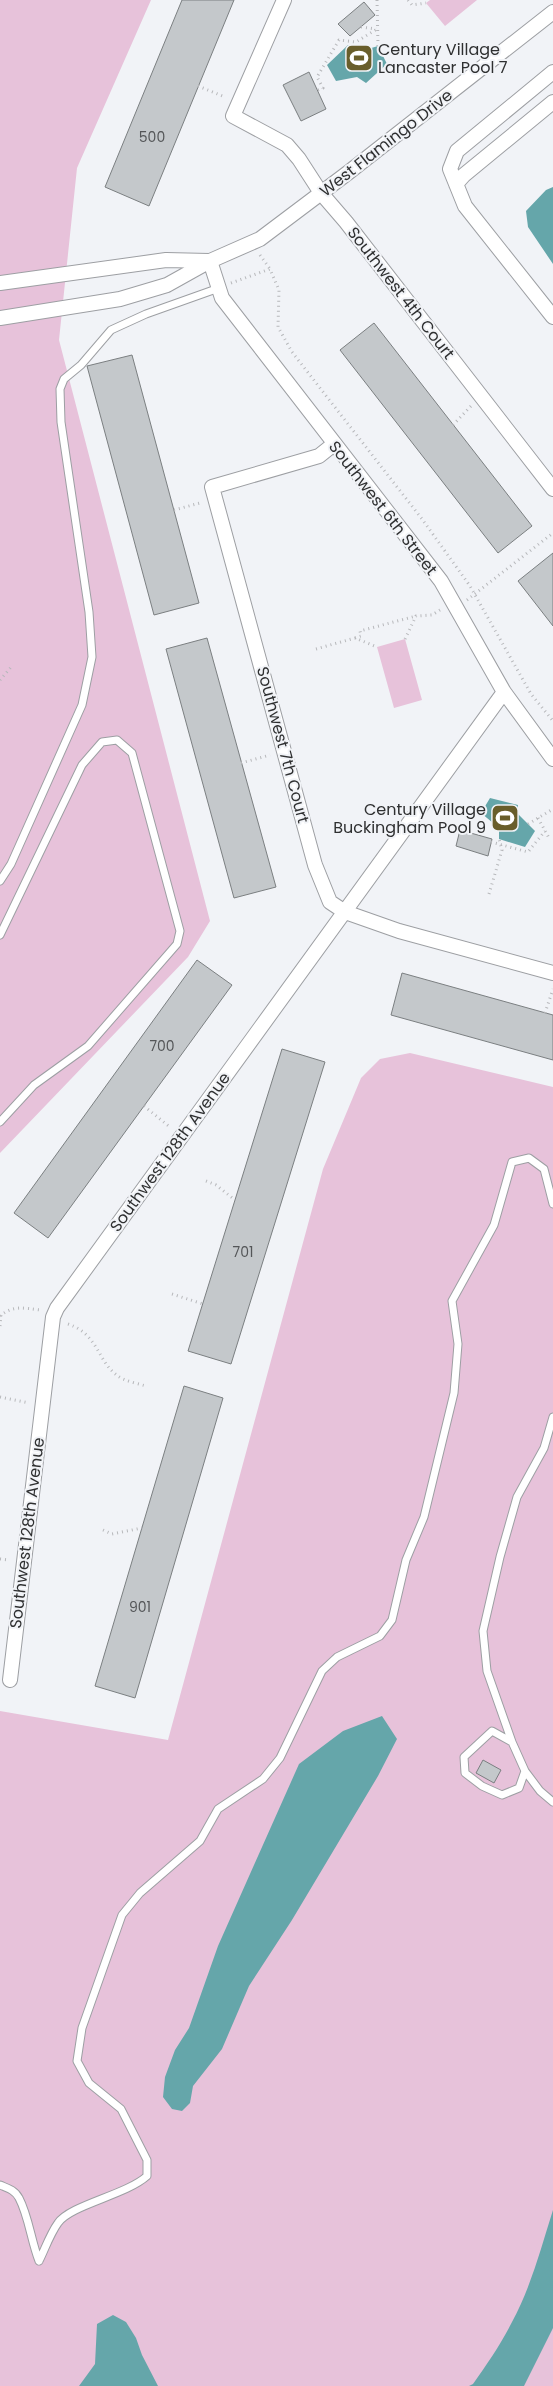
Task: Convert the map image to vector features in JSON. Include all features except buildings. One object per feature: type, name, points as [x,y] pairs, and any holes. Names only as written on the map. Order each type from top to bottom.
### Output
[{"type":"street","points":[[236,110],[284,0]]},
{"type":"street","name":"West Flamingo Drive","points":[[0,318],[120,299],[167,284],[210,261],[260,239],[553,12]]},
{"type":"street","points":[[553,72],[457,151],[450,169],[465,206],[553,317]]},
{"type":"street","points":[[456,184],[464,175],[553,102]]},
{"type":"street","name":"Southwest 4th Court","points":[[236,110],[287,145],[299,159],[321,193],[346,222],[553,489]]},
{"type":"street","name":"West Flamingo Drive","points":[[0,283],[166,260],[210,261]]},
{"type":"street","name":"Southwest 6th Street","points":[[210,261],[222,298],[441,581],[504,692],[553,759]]},
{"type":"street","points":[[215,500],[212,487],[319,456],[334,444]]},
{"type":"street","name":"Southwest 7th Court","points":[[215,500],[315,865],[330,902],[344,912],[415,935],[553,973]]},
{"type":"street","name":"Southwest 128th Avenue","points":[[10,1680],[53,1318],[63,1297],[182,1137],[504,692]]},
{"type":"lane","points":[[0,881],[11,864],[82,705],[92,657],[89,612],[60,422],[60,389],[64,379],[81,365],[111,330],[146,314],[219,288]]},
{"type":"lane","points":[[0,935],[82,765],[102,742],[117,740],[132,753],[180,931],[177,944],[88,1046],[34,1085],[0,1122]]},
{"type":"lane","points":[[0,2185],[12,2190],[19,2197],[40,2262],[58,2221],[77,2210],[138,2185],[147,2176],[147,2160],[120,2108],[89,2083],[77,2062],[82,2028],[122,1915],[140,1893],[200,1841],[218,1809],[263,1778],[280,1758],[322,1671],[337,1657],[380,1636],[392,1620],[406,1560],[424,1517],[454,1393],[458,1344],[452,1301],[494,1225],[512,1162],[529,1158],[544,1169],[553,1204]]},
{"type":"lane","points":[[553,1417],[544,1448],[518,1497],[500,1557],[483,1631],[487,1671],[512,1742],[525,1771],[540,1792],[553,1802]]},
{"type":"lane","points":[[512,1742],[492,1731],[464,1757],[465,1773],[482,1786],[502,1795],[519,1788],[525,1771]]},
{"type":"path","points":[[377,0],[378,46]]},
{"type":"path","points":[[408,0],[412,6],[426,3]]},
{"type":"path","points":[[361,27],[377,29]]},
{"type":"path","points":[[318,90],[323,88],[317,76],[339,40],[356,42],[377,29]]},
{"type":"path","points":[[198,86],[236,110]]},
{"type":"path","points":[[259,252],[270,269],[279,290],[278,327],[292,352],[422,519],[475,595],[531,694],[553,720]]},
{"type":"path","points":[[219,288],[270,269]]},
{"type":"path","points":[[453,425],[464,412],[482,398]]},
{"type":"path","points":[[174,510],[215,500]]},
{"type":"path","points":[[316,649],[360,636],[360,631],[416,616],[432,615],[447,607],[455,606],[475,595],[553,533]]},
{"type":"path","points":[[405,640],[416,616]]},
{"type":"path","points":[[355,638],[377,647]]},
{"type":"path","points":[[0,680],[12,666]]},
{"type":"path","points":[[241,763],[260,759],[284,750]]},
{"type":"path","points":[[528,824],[553,808]]},
{"type":"path","points":[[538,818],[550,838]]},
{"type":"path","points":[[491,842],[500,841],[528,852],[546,831]]},
{"type":"path","points":[[489,894],[502,850],[500,841]]},
{"type":"path","points":[[545,1013],[553,989]]},
{"type":"path","points":[[144,1106],[182,1137]]},
{"type":"path","points":[[206,1181],[216,1185],[235,1200]]},
{"type":"path","points":[[172,1294],[203,1304]]},
{"type":"path","points":[[0,1326],[0,1314],[9,1309],[21,1307],[44,1311],[53,1318],[81,1329],[110,1368],[123,1379],[146,1386]]},
{"type":"path","points":[[0,1397],[42,1407]]},
{"type":"path","points":[[103,1530],[112,1534],[142,1528]]},
{"type":"shaded area","points":[[0,0],[151,0],[77,168],[59,340],[210,921],[188,957],[0,1153]]},
{"type":"shaded area","points":[[430,0],[477,0],[445,26],[426,3]]},
{"type":"shaded area","points":[[405,639],[422,700],[394,708],[377,647]]},
{"type":"shaded area","points":[[410,1053],[553,1087],[553,2386],[0,2386],[0,1711],[168,1740],[323,1169],[361,1078],[380,1059]]},
{"type":"water","name":"Century Village Lancaster Pool 7","points":[[348,45],[355,53],[378,46],[387,64],[366,83],[357,77],[336,81],[327,65]]},
{"type":"water","points":[[553,187],[553,264],[528,227],[526,211],[546,190]]},
{"type":"water","name":"Century Village Buckingham Pool 9","points":[[490,798],[518,805],[517,813],[535,831],[525,847],[499,839],[499,828],[481,813]]},
{"type":"water","points":[[382,1716],[397,1739],[378,1776],[292,1920],[249,1986],[222,2049],[193,2086],[190,2103],[182,2111],[172,2109],[163,2097],[165,2077],[175,2050],[189,2028],[218,1946],[299,1764],[343,1731]]},
{"type":"water","points":[[553,2210],[553,2328],[524,2386],[469,2386],[473,2384],[494,2354],[519,2309]]},
{"type":"water","points":[[113,2315],[126,2322],[136,2338],[142,2355],[158,2386],[79,2386],[95,2364],[97,2324]]},
{"type":"place","name":"Century Village Lancaster Pool 7","points":[[359,58]]},
{"type":"place","name":"Century Village Buckingham Pool 9","points":[[505,818]]}]
